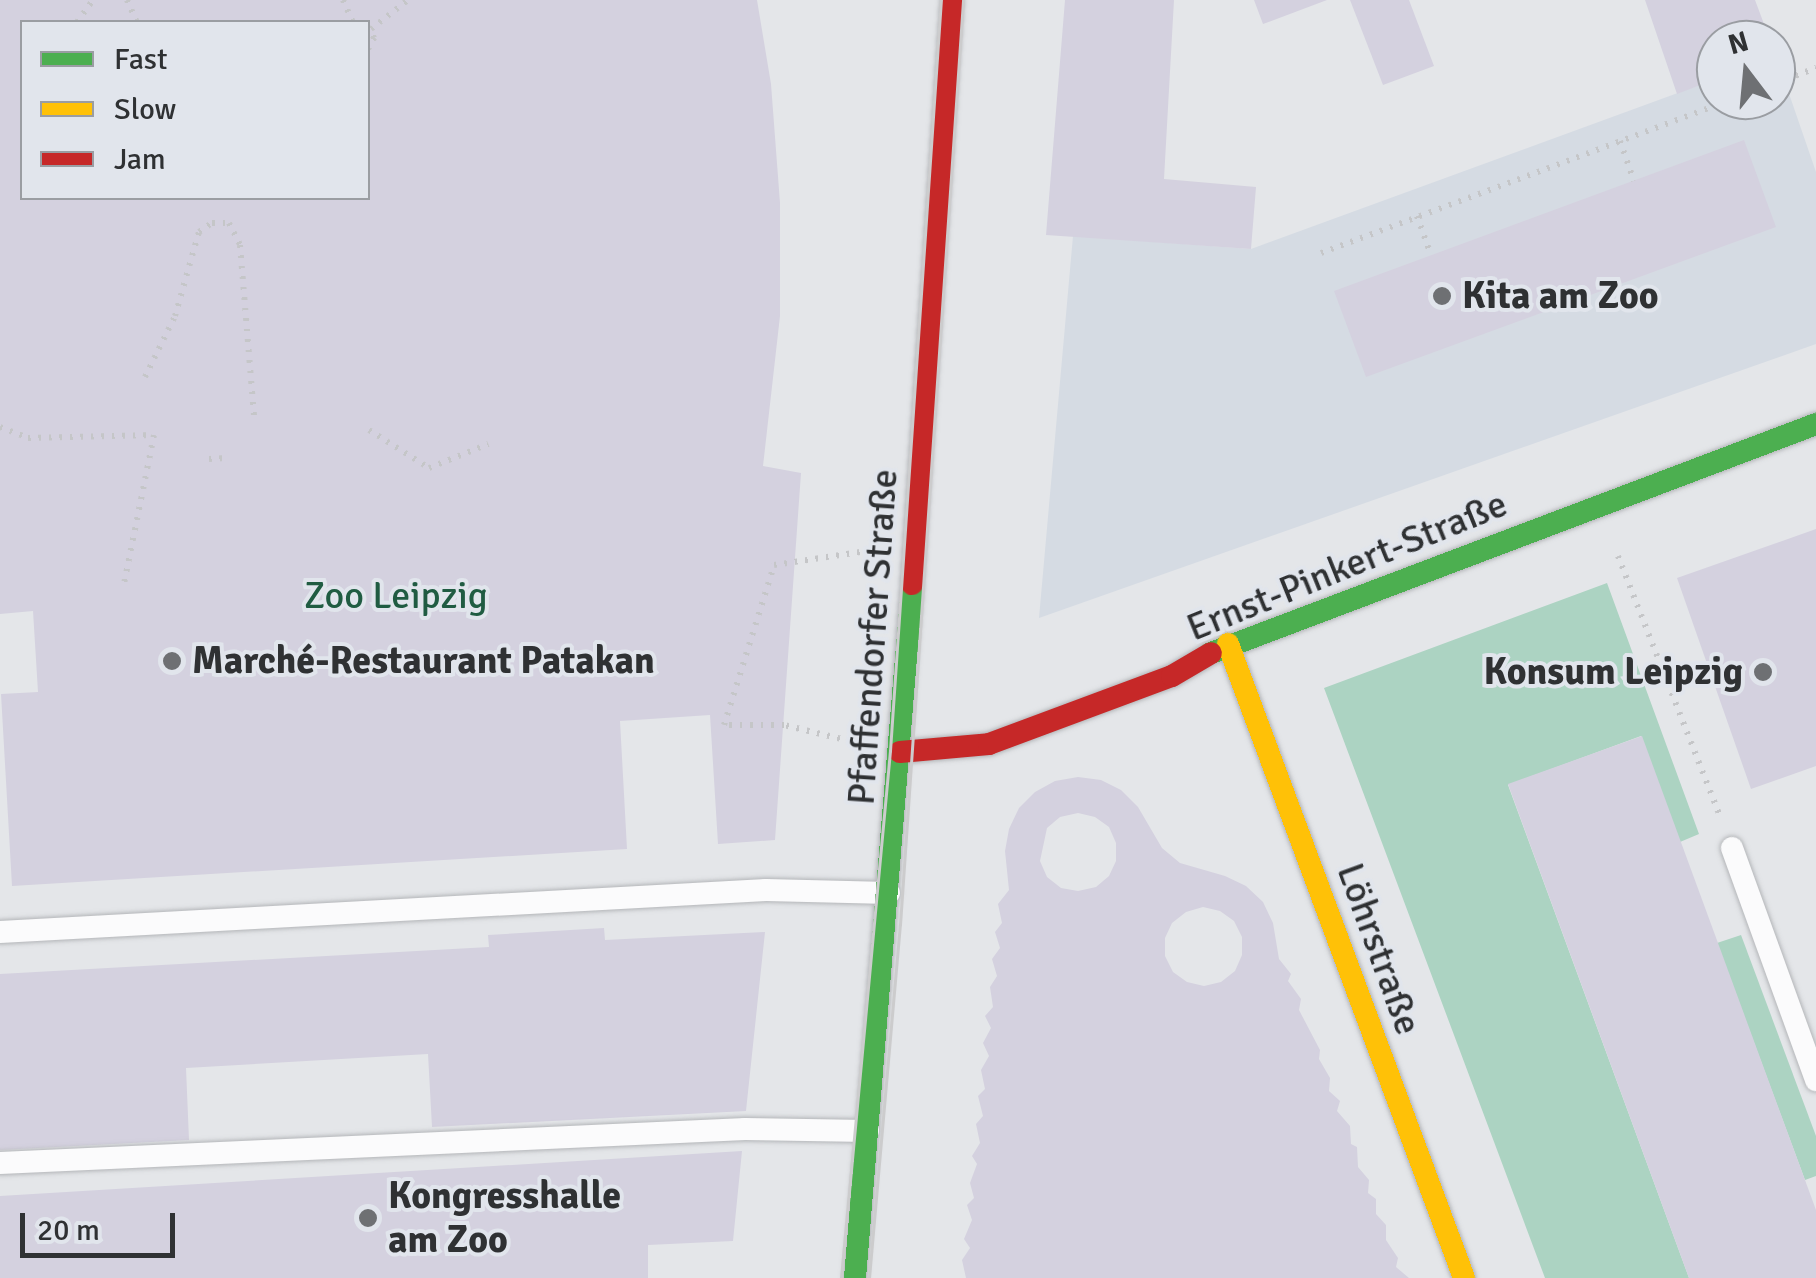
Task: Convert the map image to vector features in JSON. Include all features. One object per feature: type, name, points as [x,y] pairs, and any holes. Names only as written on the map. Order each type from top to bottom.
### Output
[{"type":"street","name":"Pfaffendorfer Straße","points":[[854,1278],[900,752],[952,0]]},
{"type":"street","name":"Ernst-Pinkert-Straße","points":[[900,752],[989,744],[1172,676],[1228,644],[1816,424]]},
{"type":"street","name":"Löhrstraße","points":[[1228,644],[1464,1278]]},
{"type":"lane","points":[[1732,848],[1816,1080]]},
{"type":"lane","points":[[0,932],[766,890],[889,893]]},
{"type":"lane","points":[[0,1162],[745,1130],[868,1132]]},
{"type":"path","points":[[370,27],[408,0]]},
{"type":"path","points":[[1321,253],[1696,113]]},
{"type":"path","points":[[1620,141],[1634,181]]},
{"type":"path","points":[[1417,216],[1431,255]]},
{"type":"path","points":[[146,377],[175,316],[200,232],[212,223],[229,223],[240,246],[254,415]]},
{"type":"path","points":[[0,427],[28,438],[154,435],[124,584]]},
{"type":"path","points":[[369,430],[429,468],[488,444]]},
{"type":"path","points":[[209,459],[226,458]]},
{"type":"path","points":[[1598,503],[1732,848]]},
{"type":"path","points":[[900,752],[784,725],[724,725],[774,565],[914,544]]},
{"type":"shaded area","name":"Kita am Zoo","points":[[1696,86],[1696,120],[1796,120],[1796,114],[1816,172],[1816,344],[1039,618],[1073,236],[1251,249]]},
{"type":"green space","points":[[1607,583],[1699,834],[1680,842],[1641,736],[1508,785],[1689,1278],[1545,1278],[1324,688]]},
{"type":"green space","points":[[1741,935],[1816,1136],[1816,1176],[1805,1180],[1717,943]]},
{"type":"building","name":"Zoo Leipzig","points":[[0,0],[757,0],[771,84],[780,203],[780,316],[763,466],[801,473],[775,840],[718,844],[710,715],[620,721],[627,849],[12,886],[1,694],[38,692],[33,611],[0,614]]},
{"type":"building","points":[[1065,0],[1174,0],[1164,179],[1256,187],[1251,249],[1046,235]]},
{"type":"building","points":[[1254,0],[1327,0],[1263,24]]},
{"type":"building","points":[[1350,0],[1409,0],[1434,66],[1383,85]]},
{"type":"building","points":[[1645,0],[1755,0],[1762,20],[1696,20],[1696,87],[1677,94]]},
{"type":"building","points":[[1744,140],[1776,227],[1366,377],[1334,291]]},
{"type":"building","name":"Konsum Leipzig","points":[[1816,529],[1816,766],[1751,789],[1677,578]]},
{"type":"building","points":[[1642,736],[1816,1210],[1816,1278],[1689,1278],[1508,784]]},
{"type":"building","points":[[1078,777],[1101,780],[1121,790],[1138,807],[1162,848],[1180,863],[1225,876],[1246,886],[1263,902],[1273,923],[1279,959],[1291,974],[1288,981],[1301,999],[1299,1010],[1330,1078],[1329,1091],[1340,1101],[1337,1111],[1350,1126],[1358,1167],[1369,1180],[1368,1193],[1376,1199],[1376,1214],[1386,1225],[1386,1240],[1398,1258],[1396,1267],[1409,1278],[966,1278],[962,1260],[970,1248],[964,1239],[972,1220],[967,1205],[974,1198],[970,1183],[977,1164],[972,1156],[980,1143],[976,1124],[983,1116],[978,1096],[985,1089],[981,1070],[989,1056],[983,1043],[991,1028],[985,1016],[993,1007],[990,987],[997,976],[992,959],[1000,948],[995,932],[1002,923],[998,904],[1009,890],[1005,851],[1009,829],[1019,808],[1035,792],[1055,781]],"holes":[[[1078,813],[1095,817],[1109,827],[1116,843],[1116,861],[1109,876],[1096,887],[1078,891],[1061,888],[1047,877],[1040,861],[1047,828],[1060,817]],[[1203,907],[1220,911],[1234,921],[1242,937],[1242,955],[1235,971],[1221,982],[1204,986],[1187,982],[1173,972],[1165,956],[1165,938],[1172,923],[1186,912]]]},
{"type":"building","points":[[604,928],[605,940],[765,932],[746,1111],[432,1127],[428,1054],[186,1068],[189,1140],[0,1150],[0,974],[489,947],[488,935]]},
{"type":"building","name":"Kongresshalle am Zoo","points":[[742,1151],[733,1241],[648,1245],[648,1278],[0,1278],[0,1196]]},
{"type":"tram line","points":[[841,1278],[890,751],[941,0]]},
{"type":"tram line","points":[[869,1278],[900,925],[963,0]]},
{"type":"traffic: fast","points":[[1211,653],[1816,424]]},
{"type":"traffic: fast","points":[[855,1278],[912,584]]},
{"type":"traffic: slow","points":[[1228,644],[1464,1278]]},
{"type":"traffic: jam","points":[[912,584],[952,0]]},
{"type":"traffic: jam","points":[[900,752],[989,744],[1172,676],[1211,653]]},
{"type":"place","name":"Kita am Zoo","points":[[1442,296]]},
{"type":"place","name":"Marché-Restaurant Patakan","points":[[172,661]]},
{"type":"place","name":"Konsum Leipzig","points":[[1763,672]]},
{"type":"place","name":"Kongresshalle am Zoo","points":[[368,1218]]}]
